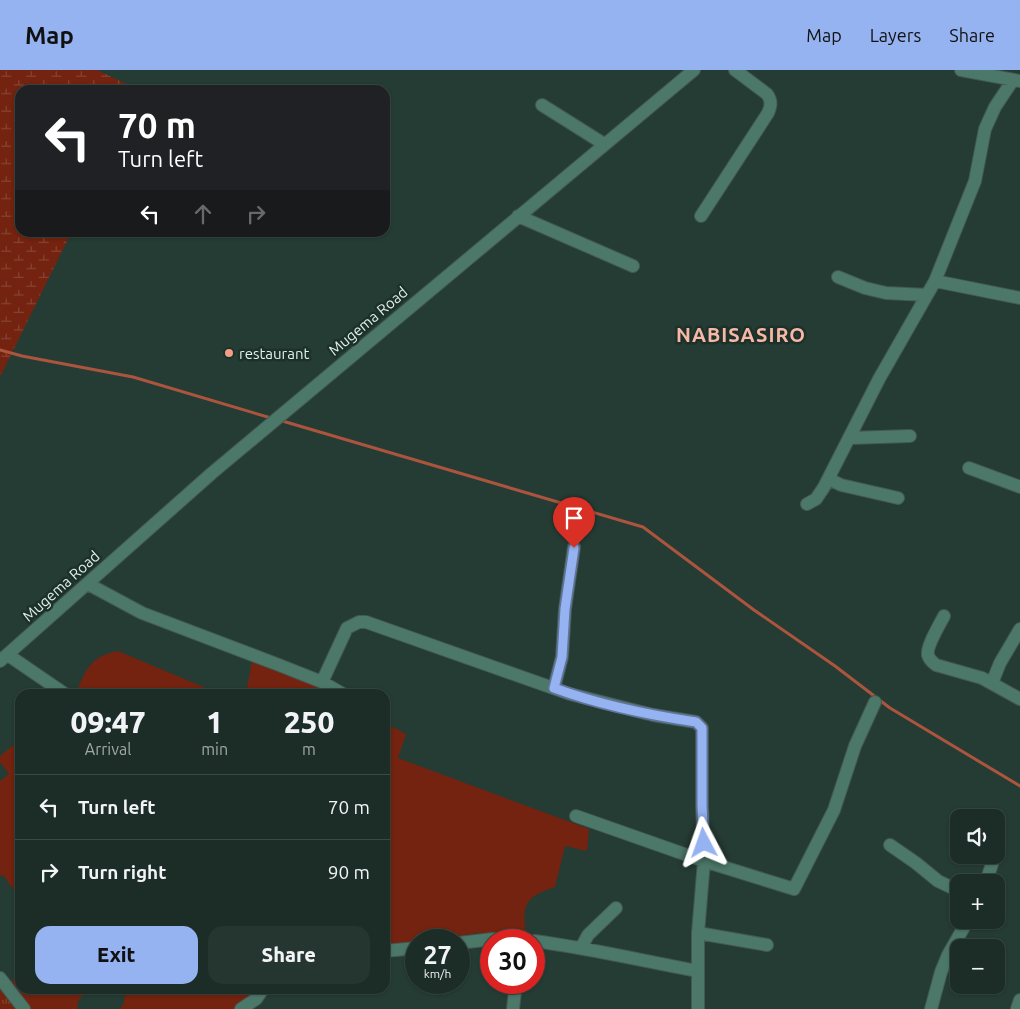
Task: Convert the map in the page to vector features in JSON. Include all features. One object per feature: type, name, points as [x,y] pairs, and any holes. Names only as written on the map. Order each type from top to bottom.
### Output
[{"type":"street","name":"Mugema Road","points":[[4,658],[212,473],[694,70]]},
{"type":"street","points":[[701,216],[770,108],[770,99],[767,94],[735,70]]},
{"type":"street","points":[[807,504],[816,499],[829,479],[879,379],[935,282],[975,182],[985,129],[995,107],[1016,81],[961,70]]},
{"type":"street","points":[[542,105],[604,144]]},
{"type":"street","points":[[518,216],[633,266]]},
{"type":"street","points":[[838,277],[886,294],[927,295]]},
{"type":"street","points":[[935,282],[1020,298]]},
{"type":"street","points":[[850,438],[910,436]]},
{"type":"street","points":[[969,468],[1020,486]]},
{"type":"street","points":[[829,479],[841,485],[898,498]]},
{"type":"street","points":[[554,688],[562,657],[565,609],[574,548]]},
{"type":"street","points":[[88,584],[142,614],[193,631],[322,682],[334,689]]},
{"type":"street","points":[[944,616],[928,650],[928,657],[936,665],[982,678],[1020,699]]},
{"type":"street","points":[[322,682],[347,628],[360,622],[366,622],[570,694],[653,715],[696,722],[700,725],[702,728],[704,861],[698,933],[698,1009]]},
{"type":"street","points":[[992,683],[1000,663],[1020,629]]},
{"type":"street","points":[[4,658],[57,689]]},
{"type":"street","points":[[576,816],[794,890],[834,810],[855,746],[875,702]]},
{"type":"street","points":[[890,845],[916,863],[938,882],[950,888]]},
{"type":"street","points":[[581,948],[588,935],[616,908]]},
{"type":"street","points":[[931,1009],[945,963],[963,929]]},
{"type":"street","points":[[698,933],[766,945]]},
{"type":"street","points":[[545,943],[698,971]]},
{"type":"street","points":[[390,951],[405,949]]},
{"type":"street","points":[[0,978],[24,1009]]},
{"type":"street","points":[[241,1009],[256,1000],[260,994]]},
{"type":"street","points":[[513,1009],[515,994]]},
{"type":"street","points":[[1017,1009],[1020,1000]]},
{"type":"green space","points":[[0,70],[97,70],[128,85],[15,85],[15,237],[69,237],[0,377]]},
{"type":"green space","points":[[118,651],[208,689],[78,689],[90,665],[101,656]]},
{"type":"green space","points":[[252,661],[318,687],[317,689],[247,689]]},
{"type":"green space","points":[[390,726],[406,734],[398,758],[589,829],[587,851],[565,846],[555,887],[538,894],[528,902],[524,915],[526,929],[480,929],[480,933],[470,934],[470,929],[405,929],[405,945],[390,947]]},
{"type":"green space","points":[[15,744],[15,891],[3,875],[0,876],[0,781],[9,774],[0,762],[0,756]]},
{"type":"green space","points":[[15,978],[15,994],[84,994],[78,1001],[77,1009],[17,1009],[4,987]]},
{"type":"green space","points":[[0,987],[17,1009],[0,1009]]},
{"type":"green space","points":[[125,994],[255,994],[244,1009],[120,1009],[124,1002]]},
{"type":"waterway","points":[[0,350],[22,356],[133,377],[271,418]]},
{"type":"waterway","points":[[279,420],[643,527],[890,708],[1020,786]]},
{"type":"place","name":"restaurant","points":[[229,353]]},
{"type":"district","name":"NABISASIRO","points":[[741,334]]},
{"type":"route","points":[[574,548],[565,609],[562,657],[554,688],[570,694],[653,715],[696,722],[700,725],[702,728],[704,843]]}]
